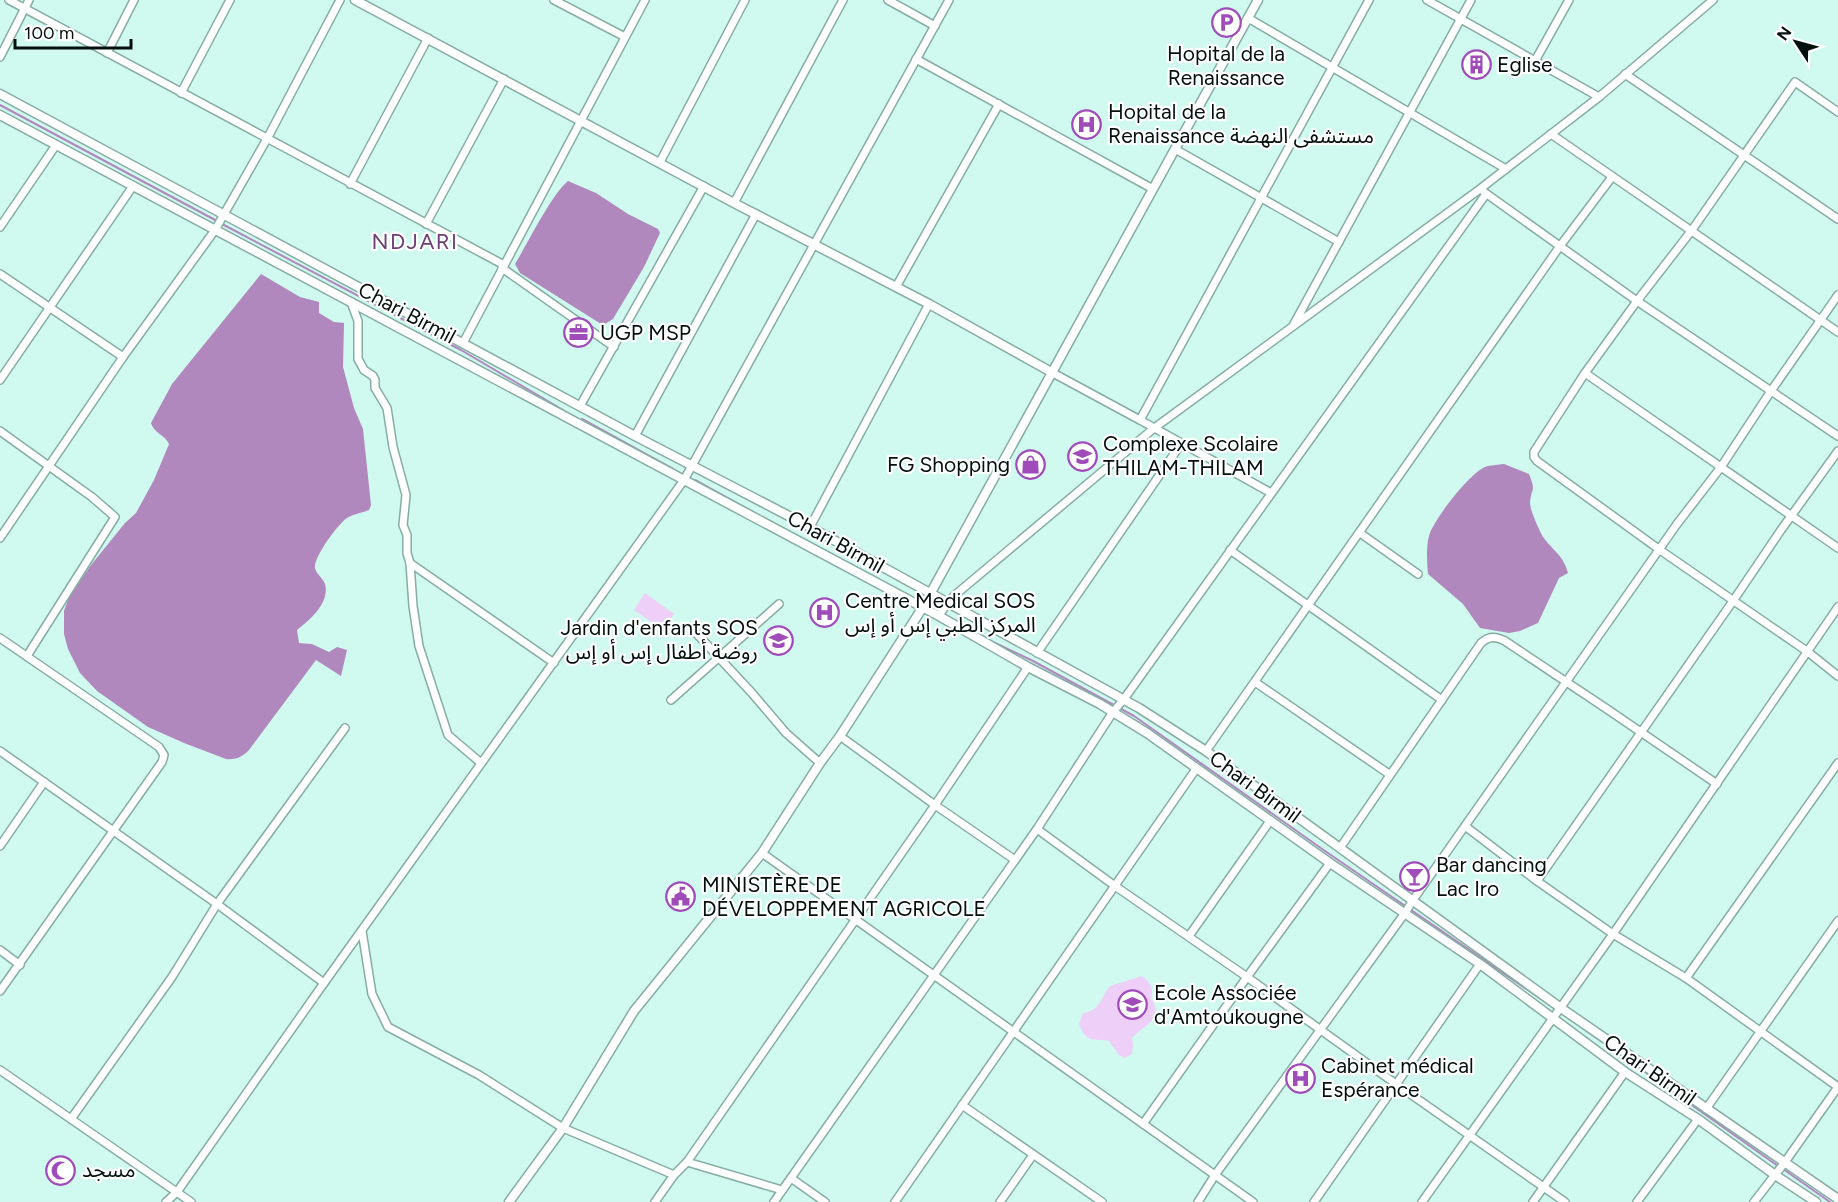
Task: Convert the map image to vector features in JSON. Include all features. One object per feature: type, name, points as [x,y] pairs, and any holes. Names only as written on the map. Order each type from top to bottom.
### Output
[{"type":"street","points":[[9,0],[268,137],[503,266],[614,347]]},
{"type":"street","points":[[0,57],[29,0]]},
{"type":"street","points":[[107,53],[134,0]]},
{"type":"street","points":[[181,93],[230,0]]},
{"type":"street","points":[[0,538],[123,357],[220,223],[340,0]]},
{"type":"street","points":[[355,0],[734,203],[929,304],[1271,494]]},
{"type":"street","points":[[554,0],[625,37]]},
{"type":"street","points":[[463,344],[645,0]]},
{"type":"street","points":[[660,162],[745,0]]},
{"type":"street","points":[[734,203],[843,0]]},
{"type":"street","points":[[888,0],[935,26]]},
{"type":"street","points":[[166,1202],[177,1192],[688,472],[949,0]]},
{"type":"street","points":[[509,1202],[563,1128],[634,1011],[762,853],[923,608],[1258,0]]},
{"type":"street","points":[[1140,420],[1369,0]]},
{"type":"street","points":[[1426,0],[1599,97]]},
{"type":"street","points":[[1293,326],[1471,0]]},
{"type":"street","points":[[1535,61],[1569,0]]},
{"type":"street","points":[[939,616],[947,603],[993,562],[1153,429],[1483,191],[1506,169],[1599,97],[1713,0]]},
{"type":"street","points":[[1248,18],[1506,169]]},
{"type":"street","points":[[350,184],[428,38]]},
{"type":"street","points":[[916,59],[1153,189]]},
{"type":"street","points":[[1625,74],[1838,219]]},
{"type":"street","points":[[426,224],[504,79]]},
{"type":"street","points":[[1838,112],[1795,82],[1692,230],[1586,372],[1534,452],[1536,461],[1733,602],[1808,652],[1838,676]]},
{"type":"street","name":"Chari Birmil","points":[[0,94],[351,302],[688,472],[810,527],[1124,699],[1206,751],[1561,1008],[1838,1199]]},
{"type":"street","points":[[896,287],[999,104]]},
{"type":"street","name":"Chari Birmil","points":[[0,115],[133,186],[220,223],[463,344],[580,406],[635,436],[688,472],[923,608],[1113,712],[1147,733],[1330,863],[1480,964],[1625,1072],[1698,1119],[1816,1202]]},
{"type":"street","points":[[1551,134],[1838,332]]},
{"type":"street","points":[[0,227],[56,145]]},
{"type":"street","points":[[1175,149],[1339,242]]},
{"type":"street","points":[[1206,751],[1560,246],[1612,177]]},
{"type":"street","points":[[0,380],[133,186]]},
{"type":"street","points":[[580,406],[704,186]]},
{"type":"street","points":[[1483,191],[1637,301],[1838,436]]},
{"type":"street","points":[[774,1202],[1037,829],[1113,712],[1271,494],[1483,191]]},
{"type":"street","points":[[635,436],[756,214]]},
{"type":"street","points":[[0,274],[123,357]]},
{"type":"street","points":[[1198,1202],[1215,1175],[1405,913],[1721,467],[1838,296]]},
{"type":"street","points":[[351,302],[358,321],[358,359],[364,370],[373,376],[375,388],[387,408],[393,447],[406,495],[403,525],[407,536],[407,553],[419,646],[431,679],[444,728],[452,739],[481,763]]},
{"type":"street","points":[[810,527],[929,304]]},
{"type":"street","points":[[1586,372],[1838,548]]},
{"type":"street","points":[[0,431],[92,496],[115,517],[27,656]]},
{"type":"street","points":[[1037,653],[1181,444]]},
{"type":"street","points":[[1537,881],[1838,452]]},
{"type":"street","points":[[1360,533],[1418,574]]},
{"type":"street","points":[[1230,550],[1442,700]]},
{"type":"street","points":[[410,563],[554,663]]},
{"type":"street","points":[[671,700],[779,604]]},
{"type":"street","points":[[1422,1202],[1613,934],[1838,607]]},
{"type":"street","points":[[697,634],[786,733],[820,763]]},
{"type":"street","points":[[1340,848],[1480,643],[1487,637],[1497,637],[1716,784]]},
{"type":"street","points":[[0,638],[159,747],[164,755],[162,762],[0,991]]},
{"type":"street","points":[[655,1202],[674,1175],[687,1162],[1028,667]]},
{"type":"street","points":[[1255,682],[1389,774]]},
{"type":"street","points":[[71,1119],[172,977],[218,904],[345,728]]},
{"type":"street","points":[[840,736],[1015,860]]},
{"type":"street","points":[[0,751],[218,904],[324,983]]},
{"type":"street","points":[[1686,978],[1838,763]]},
{"type":"street","points":[[895,1202],[1196,769]]},
{"type":"street","points":[[0,846],[44,782]]},
{"type":"street","points":[[1189,936],[1270,821]]},
{"type":"street","points":[[1466,825],[1537,881],[1613,934],[1686,978],[1838,1087],[1754,1202]]},
{"type":"street","points":[[1037,829],[1565,1202]]},
{"type":"street","points":[[762,853],[1253,1202]]},
{"type":"street","points":[[1143,1124],[1246,976],[1330,863]]},
{"type":"street","points":[[1706,1109],[1838,921]]},
{"type":"street","points":[[362,931],[372,994],[387,1027],[479,1075],[563,1128],[674,1175]]},
{"type":"street","points":[[0,950],[20,965]]},
{"type":"street","points":[[1314,1202],[1480,964]]},
{"type":"street","points":[[0,1070],[191,1202]]},
{"type":"street","points":[[1533,1202],[1625,1072]]},
{"type":"street","points":[[962,1105],[1102,1202]]},
{"type":"street","points":[[1637,1202],[1698,1119]]},
{"type":"street","points":[[1000,1202],[1033,1155]]},
{"type":"street","points":[[687,1162],[782,1190]]},
{"type":"street","points":[[790,1178],[825,1202]]},
{"type":"shaded area","points":[[568,181],[596,193],[628,214],[658,229],[660,233],[644,267],[613,319],[605,324],[601,324],[520,273],[515,264],[547,208]]},
{"type":"shaded area","points":[[261,274],[300,297],[319,302],[319,313],[334,322],[344,323],[343,367],[354,408],[363,429],[371,505],[369,510],[352,515],[343,521],[322,549],[315,568],[325,584],[325,598],[313,616],[297,630],[299,643],[312,644],[329,652],[337,647],[347,650],[341,676],[316,660],[249,750],[239,758],[226,759],[148,727],[97,691],[80,673],[68,649],[64,634],[64,611],[69,597],[91,565],[136,513],[154,480],[169,444],[151,423],[172,384]]},
{"type":"shaded area","points":[[1504,464],[1529,474],[1533,487],[1530,502],[1533,516],[1542,535],[1562,560],[1568,573],[1559,578],[1538,623],[1509,633],[1480,628],[1463,604],[1428,574],[1427,560],[1429,536],[1437,519],[1453,498],[1478,471],[1487,466]]},
{"type":"shaded area","points":[[645,593],[674,614],[663,630],[634,610]]},
{"type":"shaded area","points":[[1142,976],[1151,986],[1151,998],[1156,1011],[1151,1021],[1132,1038],[1132,1054],[1125,1058],[1119,1055],[1109,1041],[1095,1040],[1085,1035],[1079,1024],[1083,1013],[1097,1007],[1110,986]]},
{"type":"waterway","points":[[0,105],[217,221]]},
{"type":"waterway","points":[[222,224],[461,350],[563,410]]},
{"type":"waterway","points":[[582,419],[673,469]]},
{"type":"waterway","points":[[695,480],[753,512]]},
{"type":"waterway","points":[[993,642],[1134,716],[1778,1166]]},
{"type":"waterway","points":[[1783,1169],[1830,1202]]},
{"type":"place","name":"Hopital de la Renaissance","points":[[1226,23]]},
{"type":"place","name":"Eglise","points":[[1476,65]]},
{"type":"place","name":"Hopital de la Renaissance مستشفى النهضة","points":[[1087,124]]},
{"type":"place","name":"UGP MSP","points":[[579,333]]},
{"type":"place","name":"Complexe Scolaire THILAM-THILAM","points":[[1082,456]]},
{"type":"place","name":"FG Shopping","points":[[1031,465]]},
{"type":"place","name":"Centre Medical SOS المركز الطبي إس أو إس","points":[[824,613]]},
{"type":"place","name":"Jardin d'enfants SOS روضة أطفال إس أو إس","points":[[779,640]]},
{"type":"place","name":"Bar dancing Lac Iro","points":[[1415,877]]},
{"type":"place","name":"MINISTÈRE DE DÉVELOPPEMENT AGRICOLE","points":[[681,897]]},
{"type":"place","name":"Ecole Associée d'Amtoukougne","points":[[1133,1005]]},
{"type":"place","name":"Cabinet médical Espérance","points":[[1300,1078]]},
{"type":"place","name":"مسجد","points":[[61,1170]]},
{"type":"district","name":"NDJARI","points":[[415,241]]}]
